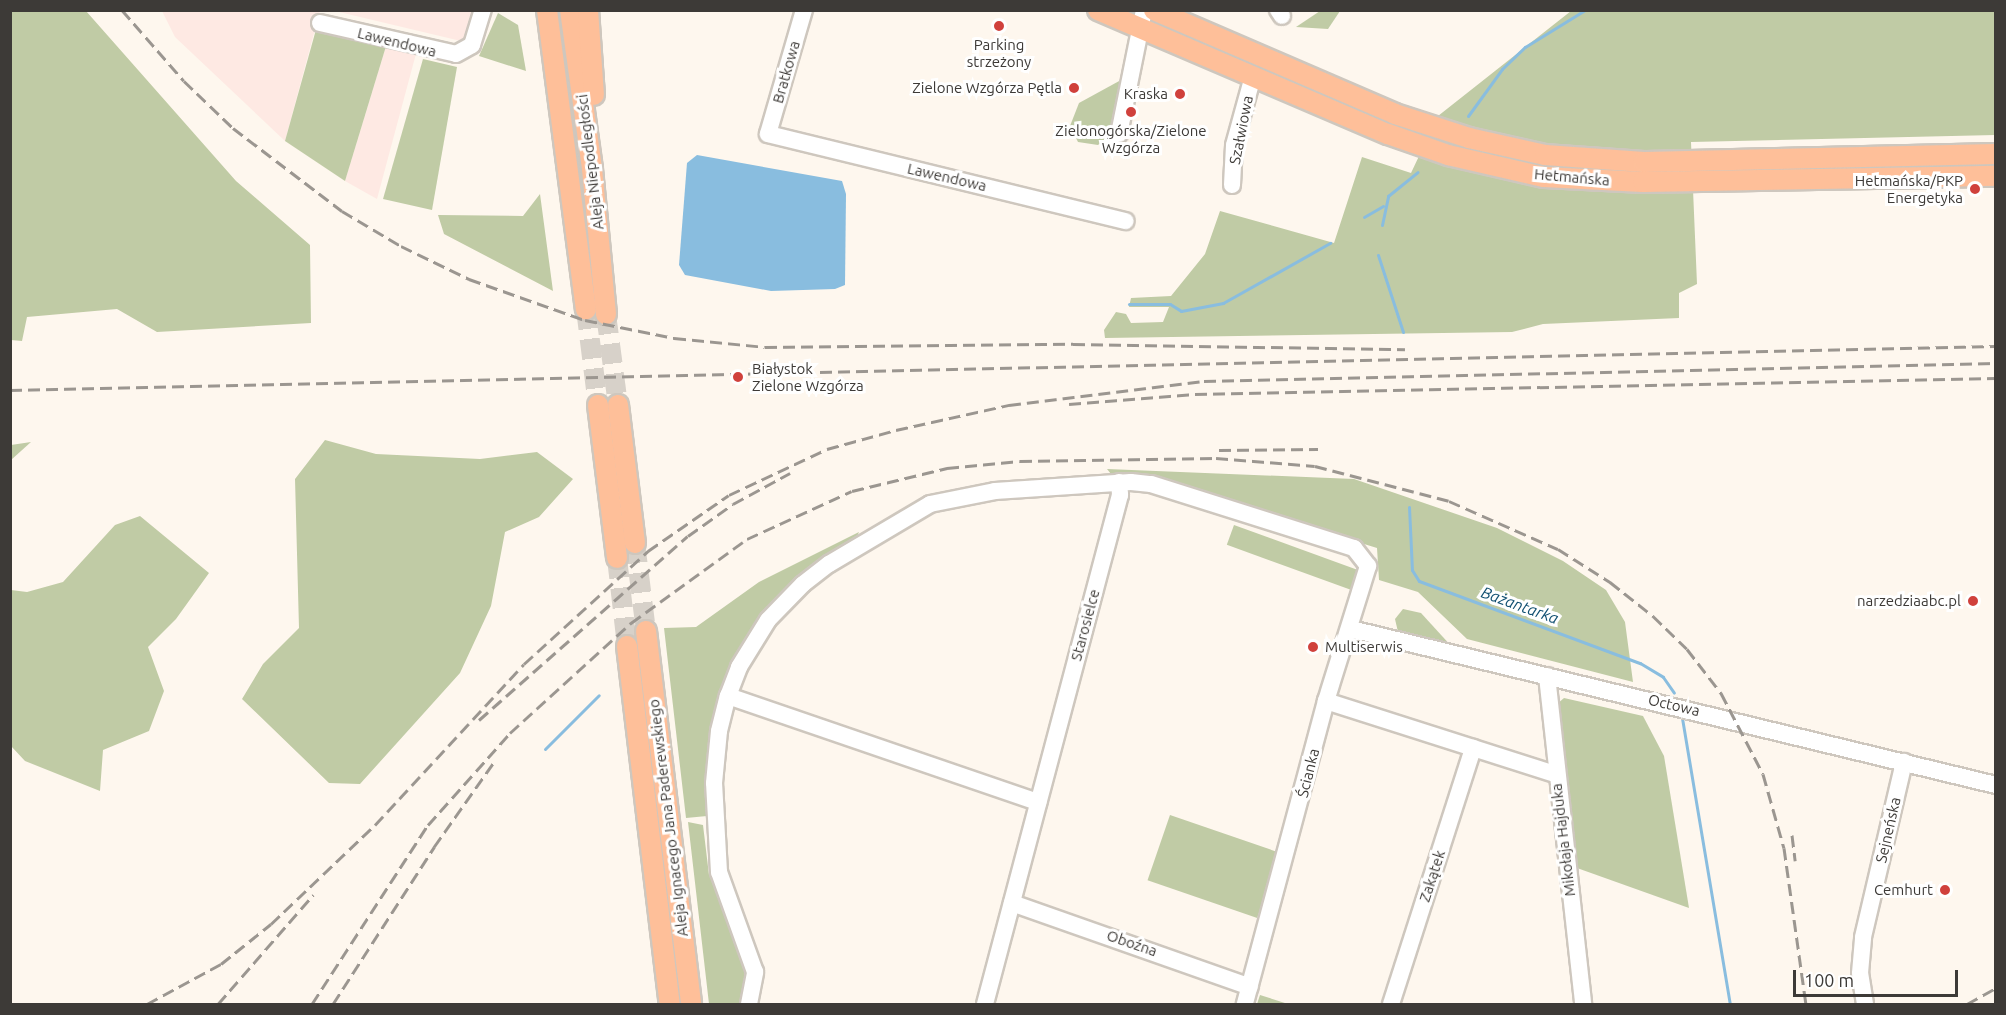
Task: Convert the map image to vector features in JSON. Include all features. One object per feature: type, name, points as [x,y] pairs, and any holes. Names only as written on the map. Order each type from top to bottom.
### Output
[{"type":"main road","points":[[534,10],[547,86],[566,152]]},
{"type":"main road","name":"Aleja Niepodległości","points":[[548,10],[586,309]]},
{"type":"main road","name":"Aleja Niepodległości","points":[[570,10],[592,169],[606,314]]},
{"type":"main road","points":[[588,10],[594,98],[592,169]]},
{"type":"main road","points":[[1098,10],[1142,19]]},
{"type":"main road","name":"Hetmańska","points":[[1154,10],[1395,114],[1468,138],[1545,155],[1644,162],[1995,154]]},
{"type":"main road","name":"Hetmańska","points":[[1142,19],[1253,76],[1388,134],[1448,156],[1544,177],[1643,182],[1995,176]]},
{"type":"main road","points":[[1388,134],[1395,114]]},
{"type":"main road","points":[[598,405],[617,558]]},
{"type":"main road","points":[[618,405],[635,543]]},
{"type":"main road","name":"Aleja Ignacego Jana Paderewskiego","points":[[646,630],[691,1005]]},
{"type":"main road","name":"Aleja Ignacego Jana Paderewskiego","points":[[627,646],[670,1005]]},
{"type":"street","name":"Lawendowa","points":[[320,23],[456,54],[472,45],[483,10]]},
{"type":"street","name":"Bratkowa","points":[[768,134],[804,10]]},
{"type":"street","points":[[1119,134],[1142,19]]},
{"type":"street","name":"Szałwiowa","points":[[1232,184],[1234,145],[1253,76]]},
{"type":"street","name":"Lawendowa","points":[[768,134],[1126,221]]},
{"type":"street","points":[[749,1005],[755,972],[727,901],[715,846],[716,756],[728,696],[751,645],[782,605],[830,564],[897,521],[930,504],[955,497],[1119,482]]},
{"type":"street","name":"Ścianka","points":[[1119,482],[1151,484],[1354,548],[1368,566],[1351,629],[1342,645],[1326,701],[1245,1005]]},
{"type":"street","name":"Starosielce","points":[[986,1005],[1120,495],[1119,482]]},
{"type":"street","name":"Octowa","points":[[1351,629],[1995,784]]},
{"type":"street","name":"Mikołaja Hajduka","points":[[1547,676],[1555,774],[1583,1005]]},
{"type":"street","points":[[728,696],[1038,802]]},
{"type":"street","points":[[1326,701],[1555,774]]},
{"type":"street","name":"Zakątek","points":[[1391,1005],[1473,748]]},
{"type":"street","name":"Sejneńska","points":[[1865,1005],[1860,973],[1863,937],[1904,762]]},
{"type":"street","name":"Oboźna","points":[[1012,903],[1250,987]]},
{"type":"shaded area","points":[[162,11],[320,11],[285,141],[175,37]]},
{"type":"shaded area","points":[[335,11],[478,11],[465,42]]},
{"type":"shaded area","points":[[387,43],[417,50],[377,199],[345,181]]},
{"type":"green space","points":[[10,11],[86,11],[236,181],[310,245],[311,323],[157,332],[117,309],[27,317],[22,341],[11,340]]},
{"type":"green space","points":[[1320,11],[1340,11],[1328,29],[1296,27]]},
{"type":"green space","points":[[1571,11],[1995,11],[1995,135],[1691,142],[1697,284],[1679,293],[1679,318],[1543,324],[1512,332],[1105,338],[1104,330],[1116,312],[1126,314],[1131,323],[1163,322],[1169,307],[1129,307],[1131,298],[1171,296],[1205,254],[1220,211],[1334,243],[1362,157],[1411,173],[1438,116]]},
{"type":"green space","points":[[498,13],[518,25],[526,71],[479,56]]},
{"type":"green space","points":[[317,26],[387,43],[345,181],[285,141]]},
{"type":"green space","points":[[423,59],[457,67],[432,210],[383,199]]},
{"type":"green space","points":[[1121,80],[1114,132],[1098,145],[1078,142],[1070,126],[1079,103]]},
{"type":"green space","points":[[540,194],[553,291],[444,234],[438,215],[523,216]]},
{"type":"green space","points":[[325,440],[376,454],[480,459],[537,452],[573,479],[539,517],[505,532],[491,606],[460,673],[360,784],[329,783],[242,699],[263,664],[299,628],[295,479]]},
{"type":"green space","points":[[31,442],[11,460],[11,445]]},
{"type":"green space","points":[[1107,469],[1354,479],[1497,528],[1563,561],[1606,590],[1625,622],[1633,682],[1467,639],[1418,592],[1379,580],[1377,548],[1154,479],[1111,474]]},
{"type":"green space","points":[[140,516],[209,573],[176,619],[148,647],[164,691],[149,731],[103,750],[100,791],[25,761],[11,746],[11,590],[27,592],[63,582],[115,525]]},
{"type":"green space","points":[[1234,525],[1360,571],[1353,591],[1227,545]]},
{"type":"green space","points":[[859,532],[856,539],[777,599],[709,753],[707,816],[686,818],[664,628],[696,627],[759,582]]},
{"type":"green space","points":[[1403,609],[1421,613],[1453,648],[1398,632],[1395,619]]},
{"type":"green space","points":[[1564,698],[1643,716],[1664,756],[1689,908],[1577,868],[1557,704]]},
{"type":"green space","points":[[1170,815],[1280,853],[1257,918],[1148,880]]},
{"type":"green space","points":[[688,822],[703,825],[709,875],[713,874],[748,973],[741,1004],[709,1004]]},
{"type":"green space","points":[[1260,995],[1288,1004],[1257,1004]]},
{"type":"water","points":[[697,155],[842,181],[846,194],[845,285],[835,289],[771,291],[685,275],[679,265],[687,163]]},
{"type":"waterway","name":"Bażantarka","points":[[1468,116],[1502,69],[1525,47],[1585,10]]},
{"type":"waterway","name":"Bażantarka","points":[[1382,225],[1388,196],[1418,172]]},
{"type":"waterway","points":[[1364,217],[1383,206]]},
{"type":"waterway","points":[[1129,304],[1170,304],[1181,311],[1223,303],[1330,243]]},
{"type":"waterway","name":"Bażantarka","points":[[1378,255],[1403,332]]},
{"type":"waterway","name":"Bażantarka","points":[[1409,507],[1412,570],[1419,581],[1640,663],[1663,677],[1674,693]]},
{"type":"waterway","points":[[545,749],[599,695]]},
{"type":"waterway","name":"Bażantarka","points":[[1682,718],[1730,1004]]},
{"type":"tunnel","points":[[586,309],[598,405]]},
{"type":"tunnel","points":[[606,314],[618,405]]},
{"type":"tunnel","points":[[635,543],[646,631]]},
{"type":"tunnel","points":[[617,558],[627,646]]},
{"type":"railway","points":[[122,10],[184,81],[233,128],[342,211],[401,246],[469,279],[585,320],[674,338],[765,347],[1073,344],[1405,349]]},
{"type":"railway","points":[[10,390],[1996,346]]},
{"type":"railway","points":[[147,1004],[221,964],[271,924],[375,825],[524,664],[648,551],[729,495],[827,449],[896,430],[1009,405],[1204,381],[1996,363]]},
{"type":"railway","points":[[1069,404],[1195,394],[1996,378]]},
{"type":"railway","points":[[1219,450],[1318,449]]},
{"type":"railway","points":[[312,1004],[428,825],[510,733],[631,623],[747,539],[852,491],[947,468],[1020,461],[1216,458],[1315,466],[1449,501],[1558,549],[1610,582],[1653,616],[1687,649],[1721,693],[1763,774],[1784,848],[1806,1004]]},
{"type":"railway","points":[[479,720],[688,536],[733,504],[790,473]]},
{"type":"railway","points":[[333,1004],[434,847],[494,762]]},
{"type":"railway","points":[[1792,835],[1795,861]]},
{"type":"railway","points":[[218,1004],[313,895]]},
{"type":"railway","points":[[1967,1004],[1996,988]]},
{"type":"place","name":"Parking strzeżony","points":[[999,26]]},
{"type":"place","name":"Zielone Wzgórza Pętla","points":[[1074,88]]},
{"type":"place","name":"Kraska","points":[[1180,94]]},
{"type":"place","name":"Zielonogórska/Zielone Wzgórza","points":[[1131,112]]},
{"type":"place","name":"Hetmańska/PKP Energetyka","points":[[1975,189]]},
{"type":"place","name":"Białystok Zielone Wzgórza","points":[[738,377]]},
{"type":"place","name":"narzedziaabc.pl","points":[[1973,601]]},
{"type":"place","name":"Multiserwis","points":[[1313,647]]},
{"type":"place","name":"Cemhurt","points":[[1945,890]]}]
